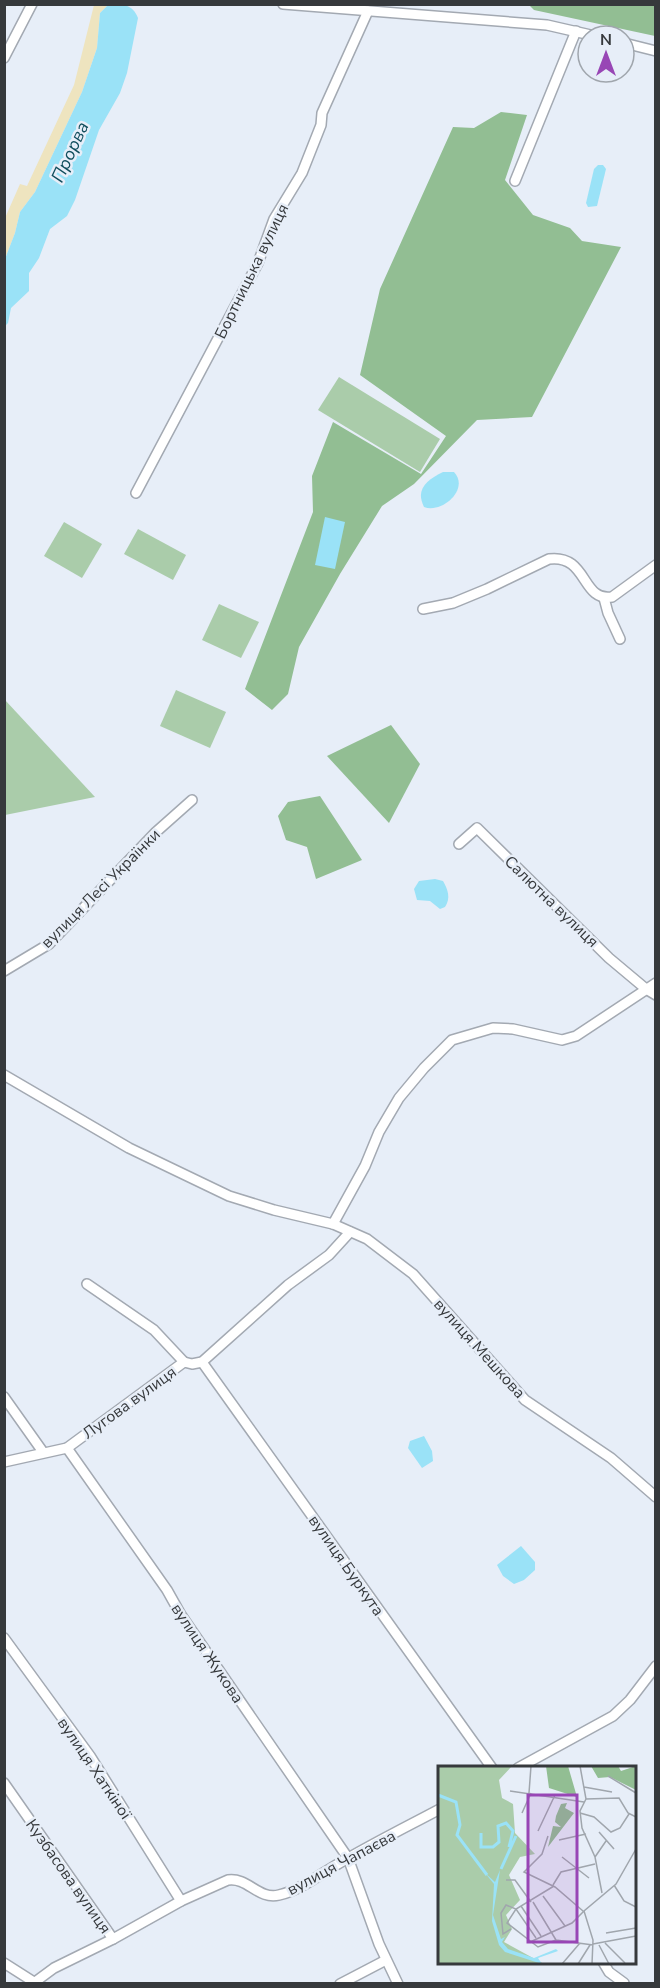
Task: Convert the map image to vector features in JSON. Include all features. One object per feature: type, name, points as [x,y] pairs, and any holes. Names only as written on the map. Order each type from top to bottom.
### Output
[{"type":"street","points":[[4,58],[32,4]]},
{"type":"street","points":[[283,4],[547,24],[576,31],[515,181]]},
{"type":"street","name":"Бортницька вулиця","points":[[136,493],[258,263],[274,219],[302,173],[321,125],[322,112],[368,11]]},
{"type":"street","points":[[636,46],[656,51]]},
{"type":"street","points":[[423,609],[453,603],[488,590],[549,559],[560,558],[570,561],[597,595],[604,598],[612,597],[656,565]]},
{"type":"street","points":[[604,598],[620,639]]},
{"type":"street","name":"вулиця Лесі Українки","points":[[4,971],[49,944],[156,832],[192,800]]},
{"type":"street","name":"Салютна вулиця","points":[[459,844],[477,828],[609,958],[645,989],[656,995]]},
{"type":"street","points":[[333,1224],[365,1166],[379,1132],[399,1098],[452,1040],[479,1030],[493,1028],[513,1029],[562,1040],[576,1036],[656,983]]},
{"type":"street","name":"вулиця Мешкова","points":[[4,1075],[129,1148],[229,1196],[274,1210],[333,1224],[367,1239],[413,1274],[525,1400],[611,1458],[656,1497]]},
{"type":"street","points":[[202,1362],[288,1285],[329,1255],[350,1232]]},
{"type":"street","points":[[87,1284],[154,1330],[183,1362]]},
{"type":"street","name":"Лугова вулиця","points":[[4,1462],[67,1448],[183,1362],[192,1364],[202,1362]]},
{"type":"street","name":"вулиця Буркута","points":[[202,1362],[491,1766]]},
{"type":"street","points":[[4,1397],[43,1452]]},
{"type":"street","name":"вулиця Жукова","points":[[67,1448],[167,1590],[187,1624],[348,1858],[386,1959],[399,1983]]},
{"type":"street","name":"вулиця Хаткіної","points":[[4,1638],[90,1756],[181,1901]]},
{"type":"street","points":[[520,1766],[614,1716],[630,1700],[656,1666]]},
{"type":"street","name":"Кузбасова вулиця","points":[[4,1783],[112,1939]]},
{"type":"street","name":"вулиця Чапаєва","points":[[36,1983],[54,1968],[181,1901],[228,1880],[236,1879],[266,1896],[278,1895],[292,1890],[438,1810]]},
{"type":"street","points":[[340,1983],[386,1959]]},
{"type":"street","points":[[4,1963],[36,1983]]},
{"type":"street","points":[[604,1964],[609,1972],[624,1983]]},
{"type":"green space","points":[[529,5],[655,5],[655,36],[636,32],[636,24],[599,24],[534,10]]},
{"type":"green space","points":[[501,112],[527,115],[505,180],[533,215],[570,228],[582,241],[621,247],[532,417],[477,420],[414,484],[382,506],[299,647],[288,694],[272,710],[245,689],[313,512],[312,476],[333,422],[421,474],[446,436],[360,375],[380,289],[453,127],[474,128]]},
{"type":"green space","points":[[339,377],[440,439],[420,472],[318,410]]},
{"type":"green space","points":[[64,522],[102,544],[82,578],[44,556]]},
{"type":"green space","points":[[138,529],[186,555],[173,580],[124,554]]},
{"type":"green space","points":[[219,604],[259,622],[241,658],[202,640]]},
{"type":"green space","points":[[176,690],[226,712],[210,748],[160,726]]},
{"type":"green space","points":[[5,700],[95,797],[5,815]]},
{"type":"green space","points":[[391,725],[420,764],[389,823],[327,756]]},
{"type":"green space","points":[[320,796],[362,860],[316,879],[307,847],[286,840],[278,816],[288,802]]},
{"type":"sand","points":[[94,5],[108,5],[100,13],[97,48],[82,92],[35,192],[20,212],[5,259],[5,218],[20,184],[27,186],[74,85]]},
{"type":"water","name":"Прорва","points":[[109,4],[130,7],[138,18],[127,73],[120,93],[99,130],[75,200],[67,216],[50,229],[39,258],[29,273],[29,291],[11,308],[8,323],[5,326],[5,259],[20,212],[35,192],[82,92],[97,48],[100,13]]},
{"type":"water","points":[[598,165],[603,165],[606,169],[597,206],[588,207],[586,203],[594,169]]},
{"type":"water","points":[[443,472],[454,472],[459,486],[456,492],[452,499],[439,507],[424,507],[421,495],[424,486]]},
{"type":"water","points":[[325,517],[345,522],[335,569],[315,565]]},
{"type":"water","points":[[435,879],[443,881],[448,894],[447,904],[440,909],[430,901],[417,900],[414,889],[419,881]]},
{"type":"water","points":[[424,1436],[432,1451],[433,1461],[422,1468],[408,1448],[410,1441]]},
{"type":"water","points":[[521,1546],[535,1562],[535,1570],[524,1580],[514,1584],[503,1576],[497,1565]]}]
